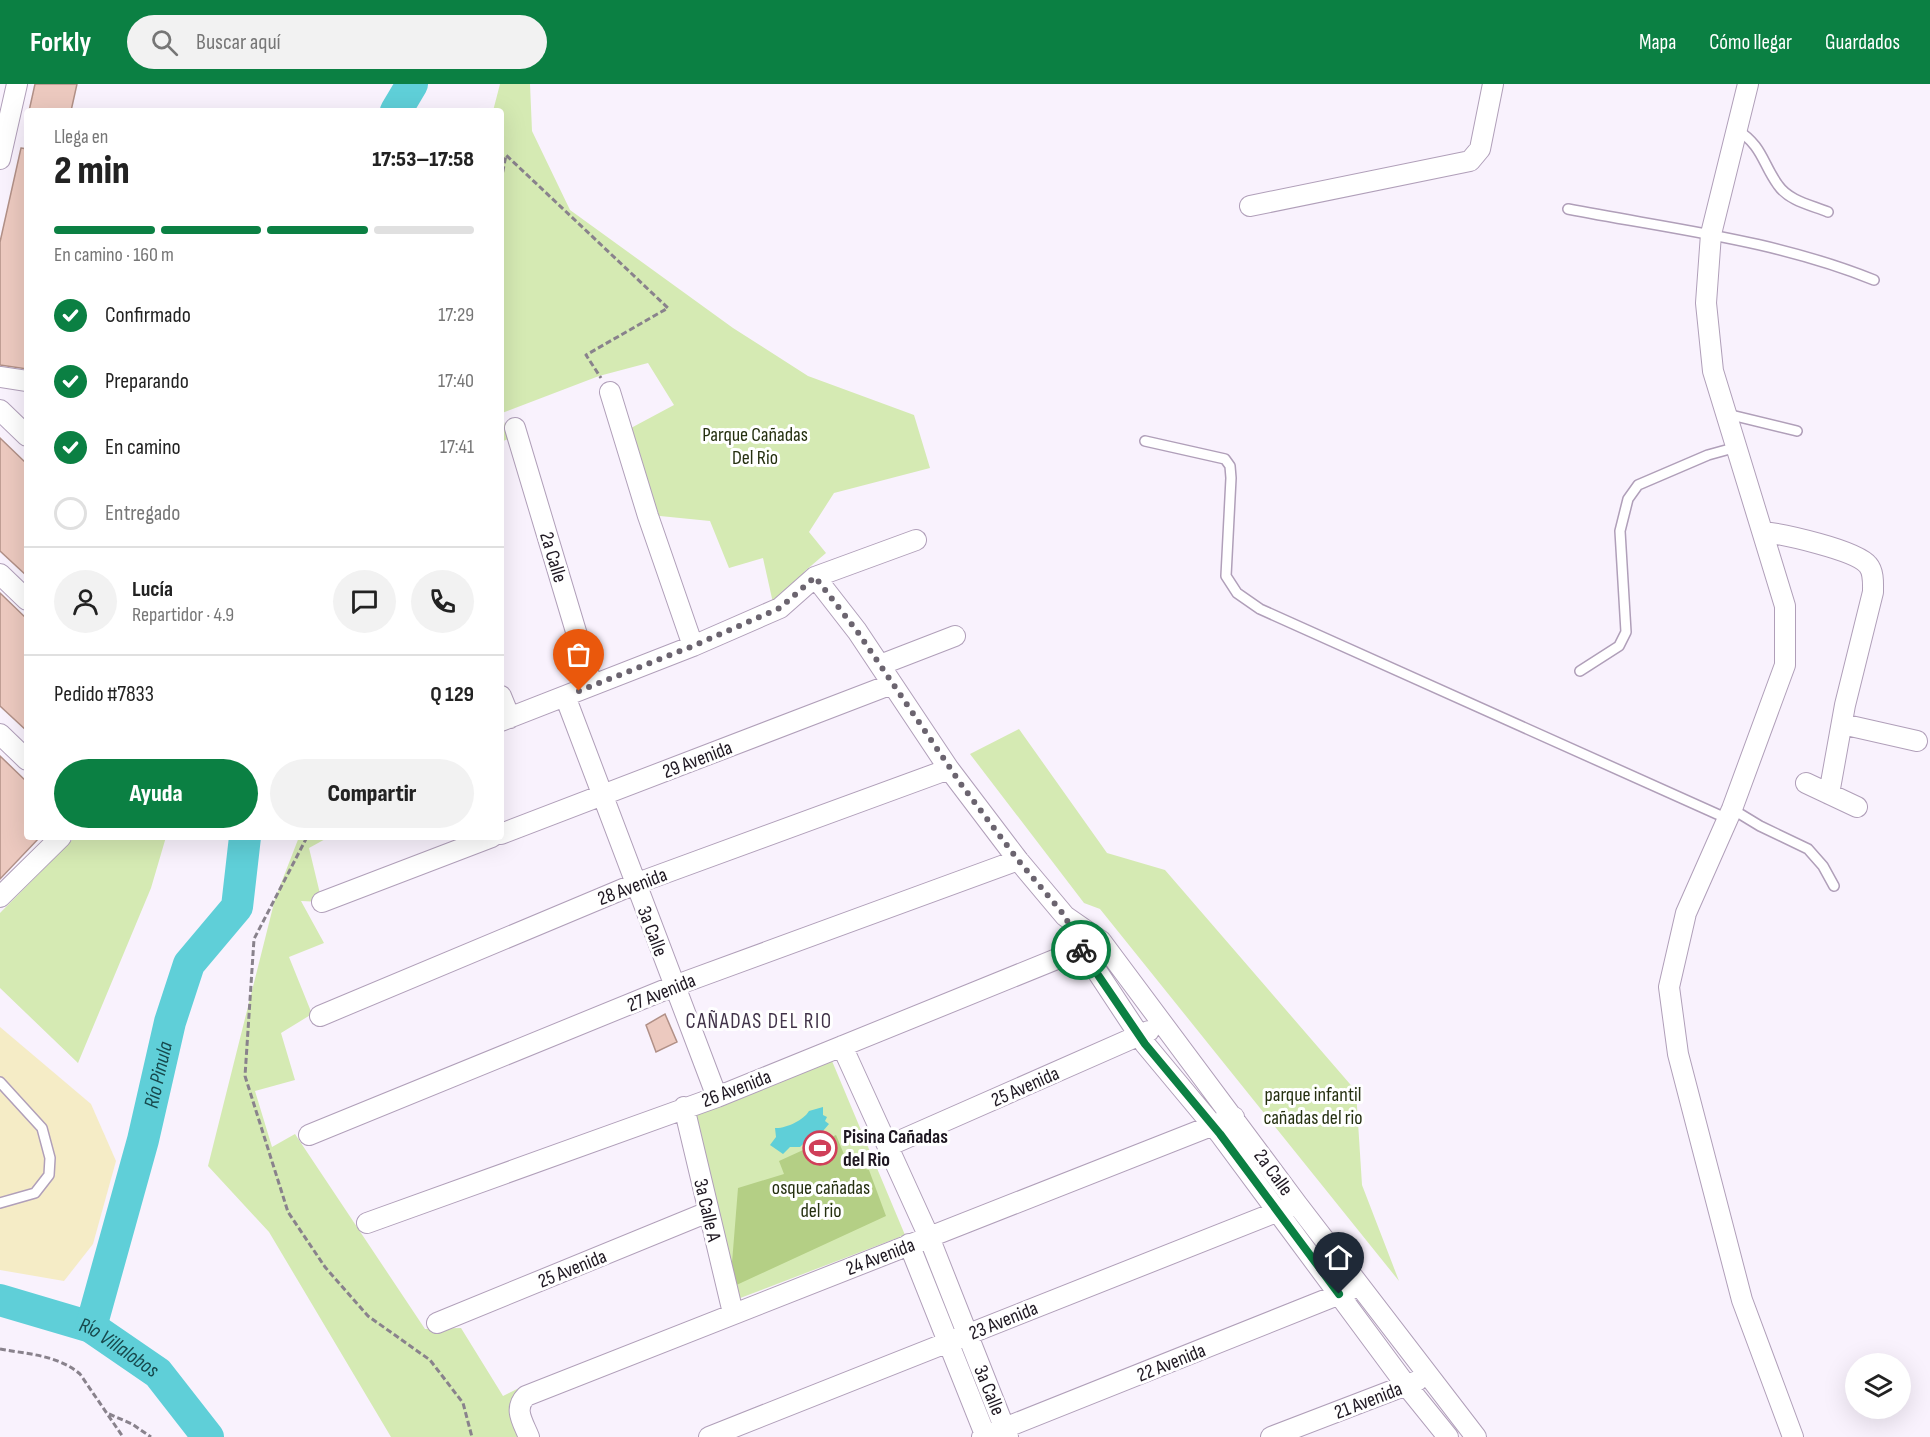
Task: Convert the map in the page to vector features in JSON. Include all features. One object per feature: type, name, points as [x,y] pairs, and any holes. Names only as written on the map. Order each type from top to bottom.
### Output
[{"type":"street","points":[[0,159],[17,84]]},
{"type":"street","points":[[1250,206],[1470,161],[1480,149],[1493,84]]},
{"type":"street","points":[[1748,84],[1712,234],[1706,303],[1713,371],[1785,606],[1785,665],[1730,814],[1686,913],[1669,987],[1678,1054],[1742,1299],[1793,1437]]},
{"type":"street","points":[[0,377],[24,381]]},
{"type":"street","points":[[610,392],[648,516],[693,646]]},
{"type":"street","points":[[0,410],[24,433]]},
{"type":"street","name":"2a Calle","points":[[515,428],[592,685]]},
{"type":"street","points":[[1762,532],[1784,534],[1854,555],[1869,565],[1873,577],[1873,592],[1842,724],[1829,794]]},
{"type":"street","points":[[505,720],[693,646],[780,608],[815,577],[916,540]]},
{"type":"street","points":[[0,574],[24,597]]},
{"type":"street","name":"2a Calle","points":[[815,577],[857,631],[950,769],[1018,860],[1065,916],[1081,949],[1139,1035],[1212,1124],[1406,1385],[1448,1437]]},
{"type":"street","points":[[880,665],[955,636]]},
{"type":"street","name":"29 Avenida","points":[[504,833],[892,684]]},
{"type":"street","name":"3a Calle","points":[[565,696],[717,1097]]},
{"type":"street","points":[[1842,724],[1917,741]]},
{"type":"street","points":[[0,734],[24,757]]},
{"type":"street","name":"28 Avenida","points":[[321,1016],[635,884],[950,769]]},
{"type":"street","points":[[1806,783],[1857,807]]},
{"type":"street","points":[[0,897],[57,840]]},
{"type":"street","points":[[322,902],[484,840]]},
{"type":"street","name":"27 Avenida","points":[[309,1136],[674,986],[1018,860]]},
{"type":"street","name":"2a Calle","points":[[1065,916],[1101,941],[1297,1204],[1476,1437]]},
{"type":"street","name":"26 Avenida","points":[[367,1223],[717,1097],[1101,941]]},
{"type":"street","name":"25 Avenida","points":[[888,1146],[1162,1024]]},
{"type":"street","name":"3a Calle","points":[[842,1046],[929,1237],[1006,1432]]},
{"type":"street","name":"3a Calle A","points":[[684,1107],[733,1314]]},
{"type":"street","name":"24 Avenida","points":[[529,1437],[518,1412],[519,1403],[526,1396],[1234,1117]]},
{"type":"street","name":"23 Avenida","points":[[709,1437],[1297,1204]]},
{"type":"street","name":"25 Avenida","points":[[436,1323],[708,1212]]},
{"type":"street","name":"3a Calle","points":[[909,1244],[984,1436]]},
{"type":"street","name":"22 Avenida","points":[[984,1436],[1006,1432],[1360,1285]]},
{"type":"street","name":"21 Avenida","points":[[1271,1437],[1430,1375]]},
{"type":"lane","points":[[1736,129],[1750,138],[1764,156],[1778,186],[1791,197],[1828,212]]},
{"type":"lane","points":[[1568,209],[1780,248],[1874,280]]},
{"type":"lane","points":[[1725,414],[1797,431]]},
{"type":"lane","points":[[1145,441],[1225,459],[1230,466],[1226,576],[1237,593],[1260,609],[1760,826],[1808,849],[1823,866],[1833,885]]},
{"type":"lane","points":[[1580,671],[1619,646],[1626,632],[1620,531],[1628,499],[1638,485],[1708,455],[1737,447]]},
{"type":"lane","points":[[0,1082],[42,1128],[50,1158],[50,1175],[35,1193],[0,1203]]},
{"type":"path","points":[[504,165],[506,155],[668,308],[586,355],[610,392]]},
{"type":"path","points":[[0,1349],[60,1360],[72,1366],[123,1437]]},
{"type":"path","points":[[107,1413],[132,1424],[151,1437]]},
{"type":"green space","name":"Parque Cañadas Del Rio","points":[[500,84],[530,84],[532,131],[570,210],[733,328],[808,376],[914,415],[930,468],[834,493],[809,532],[826,553],[805,571],[790,594],[773,603],[763,558],[729,568],[710,521],[650,515],[631,428],[674,405],[648,363],[599,376],[504,412],[504,108],[494,108]]},
{"type":"green space","name":"Parque Cañadas Del Rio","points":[[504,422],[508,439],[504,441]]},
{"type":"green space","name":"parque infantil cañadas del rio","points":[[1019,729],[1107,853],[1165,870],[1356,1091],[1362,1185],[1399,1281],[1100,909],[1084,903],[970,754]]},
{"type":"green space","points":[[72,840],[165,840],[151,888],[78,1063],[0,988],[0,913]]},
{"type":"green space","points":[[298,840],[324,840],[309,848],[322,902],[301,901],[324,943],[289,957],[312,1014],[281,1033],[295,1080],[255,1091],[272,1147],[295,1134],[425,1329],[461,1328],[503,1396],[519,1388],[537,1437],[391,1437],[269,1232],[208,1166],[275,899]]},
{"type":"green space","points":[[832,1061],[905,1235],[735,1300],[686,1108]]},
{"type":"green space","name":"osque cañadas del rio","points":[[836,1135],[848,1164],[869,1170],[886,1216],[730,1288],[738,1188],[784,1174],[779,1161]]},
{"type":"sand","points":[[0,1027],[91,1104],[116,1161],[93,1244],[64,1281],[0,1270]]},
{"type":"water","points":[[823,1107],[823,1115],[827,1117],[825,1121],[829,1124],[823,1131],[823,1138],[807,1140],[800,1147],[790,1147],[783,1154],[770,1145],[776,1137],[775,1128],[794,1123],[809,1111]]},
{"type":"building","points":[[35,84],[77,84],[72,108],[30,108]]},
{"type":"building","points":[[21,148],[24,148],[24,369],[0,365],[0,242]]},
{"type":"building","points":[[0,438],[24,461],[24,573],[0,551]]},
{"type":"building","points":[[0,593],[24,616],[24,728],[0,706]]},
{"type":"building","points":[[0,756],[24,779],[24,840],[37,840],[0,879]]},
{"type":"building","points":[[665,1014],[677,1042],[656,1052],[646,1025]]},
{"type":"waterway","name":"Río Pinula","points":[[398,108],[412,84]]},
{"type":"waterway","name":"Río Pinula","points":[[91,1327],[143,1140],[170,1022],[189,964],[237,907],[245,840]]},
{"type":"waterway","name":"Río Villalobos","points":[[0,1300],[91,1327],[158,1373],[208,1437]]},
{"type":"way so far","points":[[579,691],[693,646],[780,608],[815,577],[857,631],[963,787],[1018,860],[1065,916],[1081,950]]},
{"type":"place","name":"Pisina Cañadas del Rio","points":[[820,1148]]},
{"type":"district","name":"CAÑADAS DEL RIO","points":[[759,1021]]},
{"type":"route","points":[[1081,950],[1145,1044],[1220,1134],[1286,1219],[1339,1294]]}]
